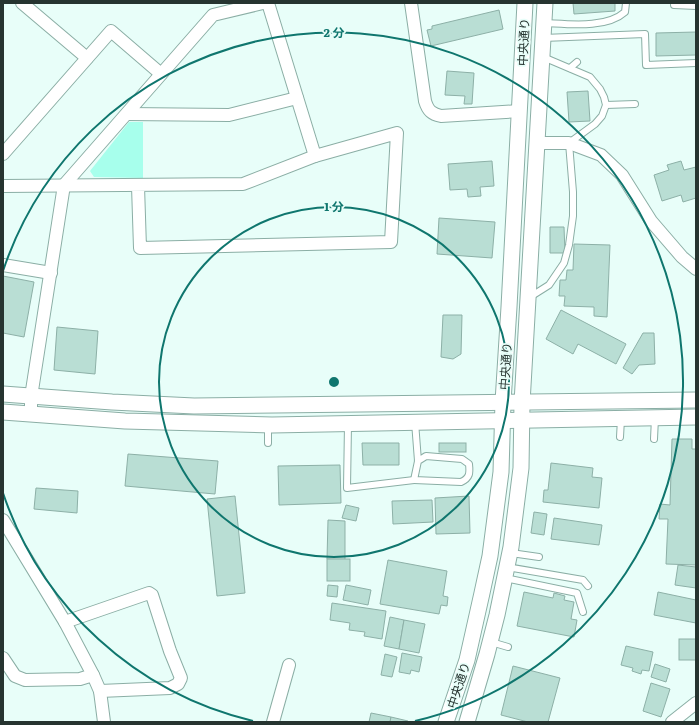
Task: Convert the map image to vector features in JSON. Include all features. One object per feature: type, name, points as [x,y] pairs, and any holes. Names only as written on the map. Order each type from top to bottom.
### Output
[{"type":"street","points":[[22,3],[87,58]]},
{"type":"street","points":[[31,415],[31,396],[64,185],[213,15],[263,3]]},
{"type":"street","points":[[268,3],[315,156]]},
{"type":"street","points":[[411,3],[425,101],[427,108],[431,113],[441,116],[520,111]]},
{"type":"street","name":"中央通り","points":[[446,722],[467,660],[490,556],[501,472],[502,402],[510,300],[525,3]]},
{"type":"street","name":"中央通り","points":[[467,722],[490,642],[506,573],[521,468],[522,403],[545,3]]},
{"type":"street","points":[[3,154],[111,31],[161,74]]},
{"type":"street","points":[[127,114],[229,115],[297,98]]},
{"type":"street","points":[[3,186],[243,184],[315,156],[397,133],[391,242],[140,248],[138,186]]},
{"type":"street","points":[[537,143],[569,143],[601,155],[622,175],[651,221],[682,257],[696,269]]},
{"type":"street","points":[[3,265],[51,273]]},
{"type":"street","points":[[3,394],[119,403],[194,406],[696,400]]},
{"type":"street","points":[[3,412],[125,421],[268,424],[696,417]]},
{"type":"street","points":[[3,520],[65,622],[93,674],[100,691],[104,722]]},
{"type":"street","points":[[65,622],[150,593],[152,595],[170,651],[181,678],[178,684],[170,688],[100,691]]},
{"type":"street","points":[[3,658],[15,676],[25,680],[80,679],[93,674]]},
{"type":"street","points":[[274,722],[289,665]]},
{"type":"street","points":[[672,722],[696,703]]},
{"type":"lane","points":[[544,30],[616,19],[625,12],[626,3]]},
{"type":"lane","points":[[674,5],[696,6]]},
{"type":"lane","points":[[544,30],[645,34],[646,64],[696,63]]},
{"type":"lane","points":[[528,298],[549,285],[564,264],[569,245],[572,216],[569,143],[595,124],[602,116],[606,105],[600,89],[590,77],[542,57]]},
{"type":"lane","points":[[570,68],[577,62]]},
{"type":"lane","points":[[606,105],[634,104]]},
{"type":"lane","points":[[620,437],[621,418]]},
{"type":"lane","points":[[654,439],[655,418]]},
{"type":"lane","points":[[414,480],[418,461],[415,421]]},
{"type":"lane","points":[[348,423],[348,488],[414,480],[461,482],[467,479],[470,473],[469,464],[462,459],[426,456],[418,461]]},
{"type":"lane","points":[[268,424],[268,443]]},
{"type":"lane","points":[[510,553],[539,557]]},
{"type":"lane","points":[[506,573],[583,580],[588,586]]},
{"type":"lane","points":[[506,573],[577,593],[583,612]]},
{"type":"lane","points":[[490,642],[508,647]]},
{"type":"green space","points":[[129,122],[143,122],[143,178],[94,177],[90,171]]},
{"type":"building","points":[[573,3],[615,3],[615,11],[574,14]]},
{"type":"building","points":[[499,10],[503,29],[431,46],[427,30],[432,29],[432,26]]},
{"type":"building","points":[[696,32],[696,55],[656,56],[656,33]]},
{"type":"building","points":[[447,71],[474,73],[472,104],[464,104],[465,96],[445,95]]},
{"type":"building","points":[[588,91],[590,121],[569,122],[567,92]]},
{"type":"building","points":[[492,161],[494,186],[480,187],[481,196],[468,197],[467,189],[450,190],[448,164]]},
{"type":"building","points":[[681,161],[684,170],[696,167],[696,198],[683,202],[681,195],[662,201],[654,175],[669,170],[667,165]]},
{"type":"building","points":[[439,218],[495,222],[492,258],[437,254]]},
{"type":"building","points":[[550,227],[564,227],[565,253],[550,253]]},
{"type":"building","points":[[574,244],[610,245],[607,317],[594,316],[594,307],[564,306],[565,296],[559,296],[560,280],[566,280],[567,270],[573,270]]},
{"type":"building","points":[[3,276],[34,282],[24,337],[3,333]]},
{"type":"building","points":[[561,310],[626,344],[616,364],[578,344],[573,354],[546,339]]},
{"type":"building","points":[[443,315],[462,315],[461,354],[453,359],[441,357]]},
{"type":"building","points":[[57,327],[98,331],[95,374],[54,370]]},
{"type":"building","points":[[643,333],[654,333],[655,364],[639,365],[632,374],[623,368]]},
{"type":"building","points":[[672,439],[692,439],[692,449],[696,449],[696,565],[666,564],[668,519],[659,519],[660,504],[670,505]]},
{"type":"building","points":[[362,443],[399,443],[399,465],[363,465]]},
{"type":"building","points":[[439,443],[466,443],[466,452],[439,452]]},
{"type":"building","points":[[128,454],[218,461],[215,494],[125,486]]},
{"type":"building","points":[[551,463],[593,468],[592,477],[602,478],[599,508],[543,502],[544,490],[548,490]]},
{"type":"building","points":[[340,465],[341,503],[279,505],[278,466]]},
{"type":"building","points":[[36,488],[78,491],[77,513],[34,509]]},
{"type":"building","points":[[235,496],[245,593],[217,596],[207,499]]},
{"type":"building","points":[[469,496],[470,533],[436,534],[435,498]]},
{"type":"building","points":[[432,500],[433,522],[393,524],[392,501]]},
{"type":"building","points":[[346,505],[359,508],[356,521],[342,518]]},
{"type":"building","points":[[534,512],[547,514],[544,535],[531,533]]},
{"type":"building","points":[[554,518],[602,525],[599,545],[551,539]]},
{"type":"building","points":[[328,520],[345,521],[345,560],[327,559]]},
{"type":"building","points":[[327,559],[350,559],[350,581],[327,581]]},
{"type":"building","points":[[388,560],[447,571],[443,596],[448,597],[447,606],[441,605],[439,614],[380,604]]},
{"type":"building","points":[[678,565],[696,567],[696,588],[675,585]]},
{"type":"building","points":[[328,585],[338,586],[337,597],[327,596]]},
{"type":"building","points":[[346,585],[371,590],[368,605],[343,600]]},
{"type":"building","points":[[524,592],[553,598],[554,593],[565,596],[564,600],[574,602],[571,619],[577,620],[574,637],[517,626]]},
{"type":"building","points":[[658,592],[696,600],[696,623],[654,615]]},
{"type":"building","points":[[332,603],[386,611],[382,639],[364,636],[365,632],[349,630],[350,623],[330,620]]},
{"type":"building","points":[[390,617],[404,620],[399,649],[384,646]]},
{"type":"building","points":[[404,620],[425,624],[419,653],[399,649]]},
{"type":"building","points":[[679,639],[696,639],[696,660],[679,660]]},
{"type":"building","points":[[626,646],[653,652],[649,671],[642,670],[641,674],[632,671],[633,668],[621,665]]},
{"type":"building","points":[[402,653],[422,657],[419,672],[411,670],[410,674],[399,672]]},
{"type":"building","points":[[385,654],[397,657],[392,677],[381,675]]},
{"type":"building","points":[[655,664],[670,669],[666,682],[651,677]]},
{"type":"building","points":[[513,666],[560,678],[548,722],[528,722],[501,715]]},
{"type":"building","points":[[651,683],[670,689],[661,717],[643,711]]},
{"type":"building","points":[[371,713],[391,717],[390,722],[369,722]]},
{"type":"building","points":[[391,717],[408,721],[408,722],[390,722]]}]
